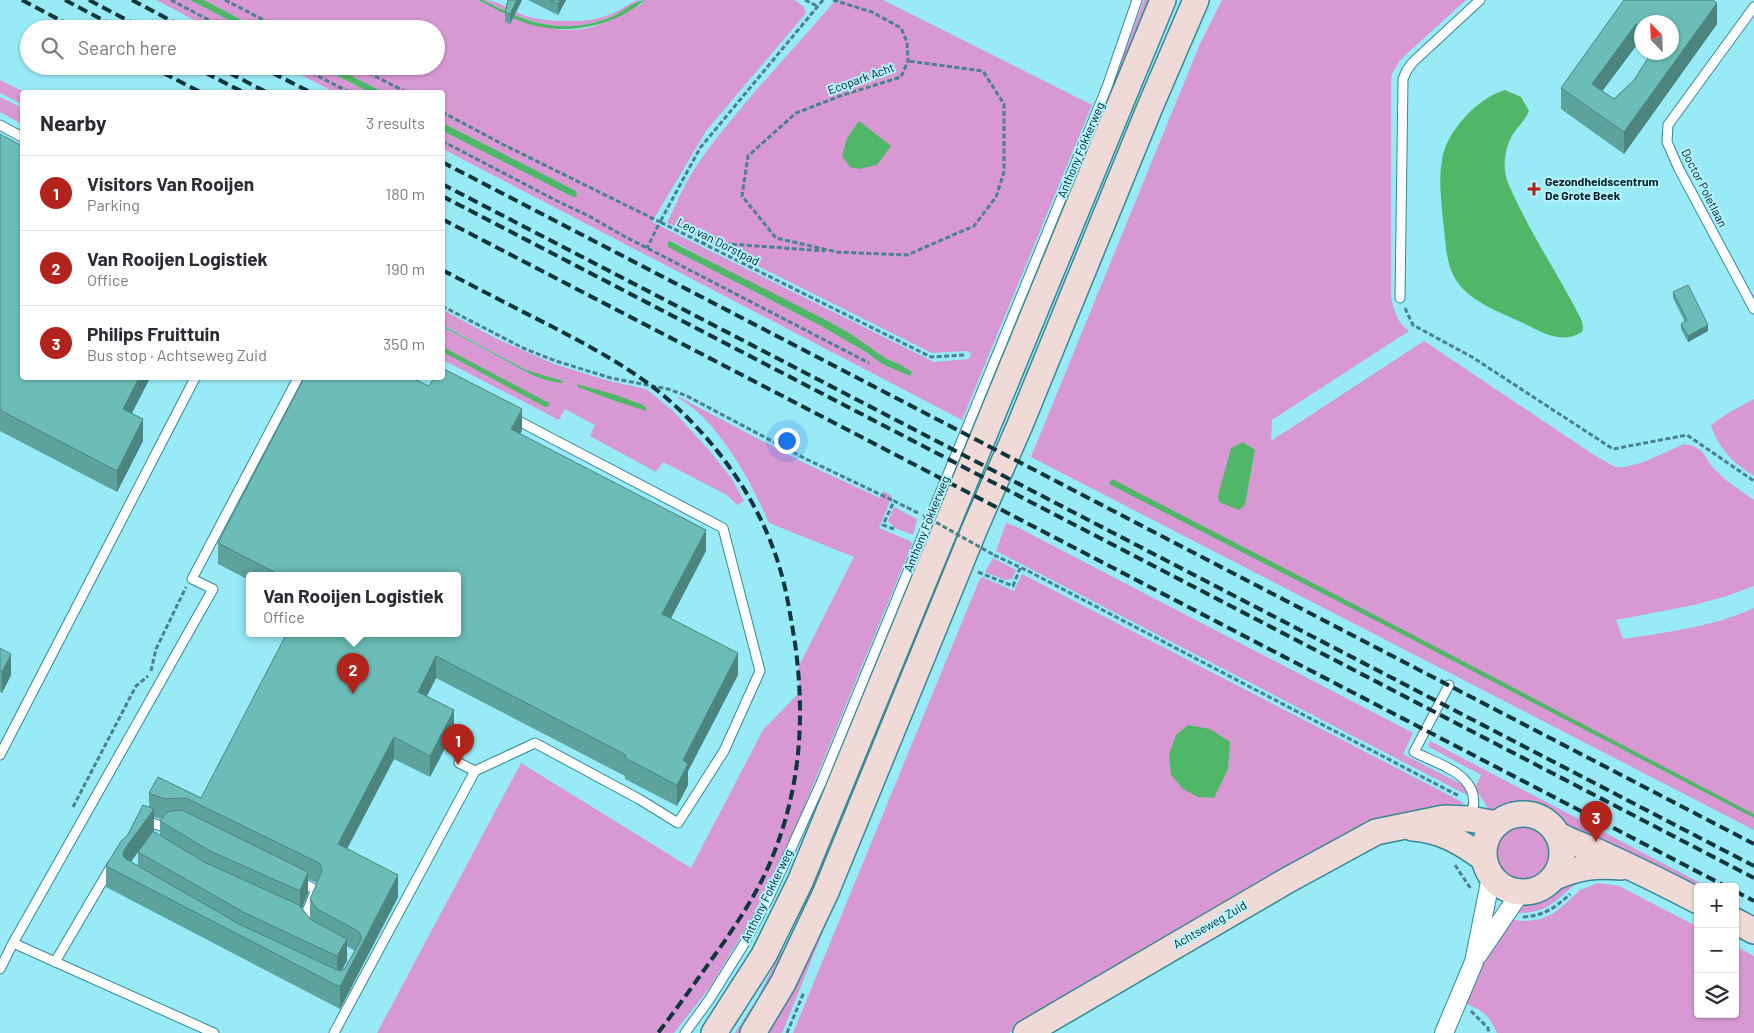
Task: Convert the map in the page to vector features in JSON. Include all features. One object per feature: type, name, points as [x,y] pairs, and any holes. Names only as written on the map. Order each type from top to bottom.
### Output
[{"type":"main road","name":"Anthony Fokkerweg","points":[[714,1033],[764,955],[800,882],[1163,0]]},
{"type":"main road","points":[[753,1033],[782,983],[826,892],[975,528],[1020,425],[1150,107],[1196,0]]},
{"type":"main road","points":[[1487,867],[1484,845],[1489,833],[1507,817],[1518,814],[1530,814],[1541,818],[1557,834],[1562,845],[1560,867],[1565,884]]},
{"type":"main road","name":"Achtseweg Zuid","points":[[1026,1033],[1376,832],[1444,818],[1460,839],[1497,824]]},
{"type":"main road","points":[[1557,834],[1566,840],[1630,867],[1694,899]]},
{"type":"main road","points":[[1460,839],[1487,867],[1514,903],[1546,886],[1565,884],[1577,868],[1600,865],[1630,867]]},
{"type":"main road","points":[[1739,923],[1754,931]]},
{"type":"street","points":[[1444,1033],[1474,962],[1486,905],[1487,867]]},
{"type":"street","points":[[1474,962],[1514,903]]},
{"type":"lane","name":"Anthony Fokkerweg","points":[[685,1033],[709,1000],[744,944],[769,896],[821,782],[1108,87],[1137,0]]},
{"type":"lane","points":[[1400,298],[1404,79],[1407,70],[1414,62],[1480,0]]},
{"type":"lane","name":"Doctor Poletlaan","points":[[1754,7],[1668,125],[1667,142],[1679,169],[1754,309]]},
{"type":"lane","points":[[0,125],[20,136]]},
{"type":"lane","points":[[0,755],[194,380]]},
{"type":"lane","points":[[0,969],[213,589],[192,578],[297,380]]},
{"type":"lane","points":[[334,1033],[475,771],[535,743],[678,822],[724,751],[760,671],[722,528],[505,414]]},
{"type":"lane","points":[[1448,685],[1414,752],[1457,774],[1468,782],[1474,800],[1460,839]]},
{"type":"lane","points":[[459,763],[475,771]]},
{"type":"lane","points":[[135,827],[140,818],[162,830],[183,825]]},
{"type":"lane","points":[[55,962],[115,861]]},
{"type":"lane","points":[[293,878],[316,890],[298,919],[313,934]]},
{"type":"lane","points":[[13,943],[214,1033]]},
{"type":"path","points":[[171,0],[209,20]]},
{"type":"path","points":[[225,0],[264,20]]},
{"type":"path","points":[[805,0],[817,6]]},
{"type":"path","name":"Leo van Dorstpad","points":[[822,0],[700,148],[660,222],[930,357],[965,356]]},
{"type":"path","points":[[833,0],[872,12],[901,28],[908,42],[908,61]]},
{"type":"path","name":"Ecopark Acht","points":[[908,61],[983,70],[1004,104],[1004,172],[996,197],[974,226],[907,255],[836,252],[776,238],[742,196],[748,156],[796,113],[843,95],[901,77],[908,61]]},
{"type":"path","points":[[316,75],[345,90]]},
{"type":"path","points":[[373,75],[402,90]]},
{"type":"path","points":[[445,114],[660,222],[647,248]]},
{"type":"path","points":[[445,143],[869,363]]},
{"type":"path","points":[[698,242],[836,252]]},
{"type":"path","points":[[1400,298],[1413,325],[1472,358],[1613,449],[1687,435],[1754,481]]},
{"type":"path","points":[[445,308],[523,348],[556,361],[611,378],[668,389],[687,396],[804,458],[894,501],[994,555],[1028,570],[1466,799],[1460,839],[1477,898],[1486,905]]},
{"type":"path","points":[[894,501],[883,525],[894,530]]},
{"type":"path","points":[[984,575],[1012,586],[1020,568]]},
{"type":"path","points":[[73,808],[136,686],[151,673],[156,649],[187,586]]},
{"type":"path","points":[[1514,903],[1527,916],[1546,913],[1557,906],[1565,884]]},
{"type":"path","points":[[1457,1003],[1472,1011],[1488,1028],[1489,1033]]},
{"type":"shaded area","points":[[156,0],[190,0],[229,20],[194,20]]},
{"type":"shaded area","points":[[190,0],[204,0],[242,20],[229,20]]},
{"type":"shaded area","points":[[204,0],[478,0],[521,20],[536,25],[567,30],[583,29],[598,25],[640,5],[645,0],[794,0],[803,6],[806,13],[706,131],[652,222],[934,362],[969,359],[971,353],[966,351],[932,353],[684,229],[667,223],[694,169],[748,100],[836,0],[883,0],[1092,105],[962,420],[445,150],[445,132],[576,197],[576,191],[445,124],[445,90],[379,90],[350,75],[445,75],[445,20],[242,20]],"holes":[[[672,241],[851,334],[885,358],[901,365],[911,372],[910,376],[882,364],[866,352],[823,327],[668,245]]]},
{"type":"shaded area","points":[[478,0],[483,0],[530,20],[561,26],[577,26],[611,17],[637,2],[645,0],[622,15],[596,25],[583,28],[555,29],[533,25],[509,16]]},
{"type":"shaded area","points":[[483,0],[489,0],[531,17],[568,21],[597,19],[641,0],[600,21],[562,26],[525,19]]},
{"type":"shaded area","points":[[1144,0],[1152,0],[1105,116],[1101,113]]},
{"type":"shaded area","points":[[1222,0],[1466,0],[1400,60],[1392,74],[1391,297],[1399,320],[1409,331],[1272,420],[1271,441],[1424,341],[1594,455],[1615,467],[1625,467],[1644,462],[1684,444],[1702,451],[1712,467],[1727,481],[1754,500],[1754,586],[1694,605],[1616,620],[1623,639],[1706,624],[1754,608],[1754,830],[1031,457],[1200,44]],"holes":[[[1255,450],[1245,505],[1218,496],[1223,481]]]},
{"type":"shaded area","points":[[301,75],[336,75],[365,90],[330,90]]},
{"type":"shaded area","points":[[336,75],[350,75],[379,90],[365,90]]},
{"type":"shaded area","points":[[0,80],[20,90],[20,103],[0,93]]},
{"type":"shaded area","points":[[1505,90],[1521,97],[1529,111],[1507,147],[1505,172],[1526,220],[1582,321],[1582,332],[1575,336],[1560,337],[1547,334],[1478,301],[1462,288],[1456,280],[1448,261],[1440,185],[1445,149],[1456,128],[1474,108],[1494,94]]},
{"type":"shaded area","points":[[0,97],[20,107],[20,123],[0,112]]},
{"type":"shaded area","points":[[859,121],[891,146],[877,165],[859,169],[850,167],[842,156],[847,138]]},
{"type":"shaded area","points":[[445,124],[576,191],[577,196],[573,197],[445,132]]},
{"type":"shaded area","points":[[670,241],[851,334],[885,358],[912,372],[910,376],[882,364],[866,352],[823,327],[668,247],[668,242]]},
{"type":"shaded area","points":[[445,311],[497,339],[554,364],[609,381],[646,389],[673,411],[709,450],[732,479],[744,501],[737,505],[727,495],[663,462],[656,472],[590,436],[595,425],[565,409],[559,420],[445,361],[445,329],[530,374],[553,382],[563,382],[526,370],[445,326]],"holes":[[[578,387],[646,408],[646,410],[615,401]]]},
{"type":"shaded area","points":[[445,327],[526,370],[563,381],[562,383],[553,382],[530,374]]},
{"type":"shaded area","points":[[445,348],[549,403],[549,406],[545,407],[445,353]]},
{"type":"shaded area","points":[[577,384],[643,405],[646,411],[578,387]]},
{"type":"shaded area","points":[[679,397],[802,462],[880,498],[883,491],[892,496],[879,528],[910,541],[912,544],[788,846],[760,905],[710,987],[674,1033],[377,1033],[521,763],[691,868],[763,730],[800,692],[798,668],[854,557],[769,523],[743,471],[720,436],[707,421]]},
{"type":"shaded area","points":[[1754,399],[1754,476],[1739,466],[1727,454],[1718,441],[1711,425]]},
{"type":"shaded area","points":[[1243,442],[1255,450],[1245,505],[1239,510],[1219,502],[1218,496],[1231,448]]},
{"type":"shaded area","points":[[1112,479],[1754,814],[1754,818],[1109,484]]},
{"type":"shaded area","points":[[894,507],[917,519],[913,535],[895,528],[888,521]]},
{"type":"shaded area","points":[[1006,523],[1413,733],[1403,754],[1467,788],[1467,795],[996,551]]},
{"type":"shaded area","points":[[993,558],[1016,570],[1012,579],[1005,580],[985,572]]},
{"type":"shaded area","points":[[1022,574],[1464,803],[1450,812],[1133,956],[1009,1033],[793,1033],[979,581],[982,577],[1014,591]],"holes":[[[1176,735],[1228,769],[1213,798]]]},
{"type":"shaded area","points":[[1188,725],[1210,729],[1230,742],[1228,769],[1214,798],[1198,797],[1183,789],[1171,775],[1169,755],[1176,735]]},
{"type":"shaded area","points":[[1430,741],[1700,883],[1694,883],[1694,885],[1561,828],[1540,811],[1527,807],[1498,811],[1489,810],[1475,788],[1481,775],[1428,745]]},
{"type":"shaded area","points":[[1516,826],[1528,826],[1538,830],[1546,838],[1550,854],[1546,870],[1538,878],[1528,882],[1516,882],[1506,878],[1498,870],[1494,860],[1494,848],[1498,838],[1506,830]]},
{"type":"shaded area","points":[[848,859],[852,860],[782,1033],[763,1033]]},
{"type":"shaded area","points":[[1585,878],[1547,907],[1516,913],[1526,903],[1545,895],[1565,879]]},
{"type":"shaded area","points":[[1598,883],[1619,886],[1694,925],[1694,1018],[1739,1018],[1739,948],[1754,956],[1754,1033],[1497,1033],[1485,1014],[1465,1003],[1482,965],[1508,923],[1514,920],[1541,919],[1554,913],[1580,890]]},
{"type":"shaded area","points":[[781,952],[787,954],[742,1033],[735,1033],[757,999]]},
{"type":"building","points":[[508,0],[517,0],[510,14],[505,12]]},
{"type":"building","points":[[550,0],[560,0],[558,4]]},
{"type":"building","points":[[1624,0],[1712,0],[1717,3],[1679,56],[1679,15],[1634,15],[1634,27],[1592,84],[1614,99],[1634,80],[1647,60],[1676,60],[1624,132],[1561,88]]},
{"type":"building","points":[[0,134],[20,145],[20,380],[138,380],[123,409],[143,419],[117,471],[0,410]]},
{"type":"building","points":[[1688,285],[1708,325],[1688,336],[1681,324],[1687,320],[1673,292]]},
{"type":"building","points":[[445,370],[522,409],[511,429],[706,530],[662,614],[738,653],[683,760],[688,764],[677,785],[625,758],[626,755],[436,656],[418,692],[454,710],[430,756],[394,737],[338,844],[398,875],[340,987],[106,866],[121,841],[127,836],[143,805],[154,809],[124,850],[123,856],[126,859],[239,924],[337,970],[341,971],[345,968],[361,940],[361,936],[358,931],[317,909],[310,899],[322,871],[319,863],[186,798],[165,799],[149,793],[158,777],[201,798],[285,637],[461,637],[461,572],[274,572],[218,543],[303,380],[416,380],[429,386],[433,380],[445,380]]},
{"type":"building","points":[[0,648],[11,654],[2,672],[0,671]]},
{"type":"building","points":[[182,810],[308,872],[300,891],[210,851],[160,821],[167,812]]},
{"type":"building","points":[[153,831],[204,862],[299,905],[310,919],[347,939],[337,956],[245,913],[138,852]]},
{"type":"railway","points":[[22,0],[60,20]]},
{"type":"railway","points":[[65,0],[103,20]]},
{"type":"railway","points":[[89,0],[127,20]]},
{"type":"railway","points":[[132,0],[170,20]]},
{"type":"railway","points":[[167,75],[196,90]]},
{"type":"railway","points":[[210,75],[239,90]]},
{"type":"railway","points":[[233,75],[262,90]]},
{"type":"railway","points":[[277,75],[306,90]]},
{"type":"railway","points":[[445,164],[1754,844]]},
{"type":"railway","points":[[445,186],[1754,866]]},
{"type":"railway","points":[[445,198],[1754,878]]},
{"type":"railway","points":[[445,221],[1719,883]]},
{"type":"railway","points":[[445,272],[551,326],[623,366],[663,395],[683,413],[720,454],[750,500],[774,550],[782,576],[795,643],[800,697],[800,723],[795,775],[783,827],[774,853],[752,899],[724,942],[658,1033]]},
{"type":"railway","points":[[1739,893],[1754,901]]},
{"type":"place","name":"Gezondheidscentrum De Grote Beek","points":[[1534,189]]},
{"type":"place","name":"Van Rooijen Logistiek","points":[[353,694]]},
{"type":"place","name":"Visitors Van Rooijen","points":[[458,765]]},
{"type":"place","name":"Philips Fruittuin","points":[[1596,842]]}]
